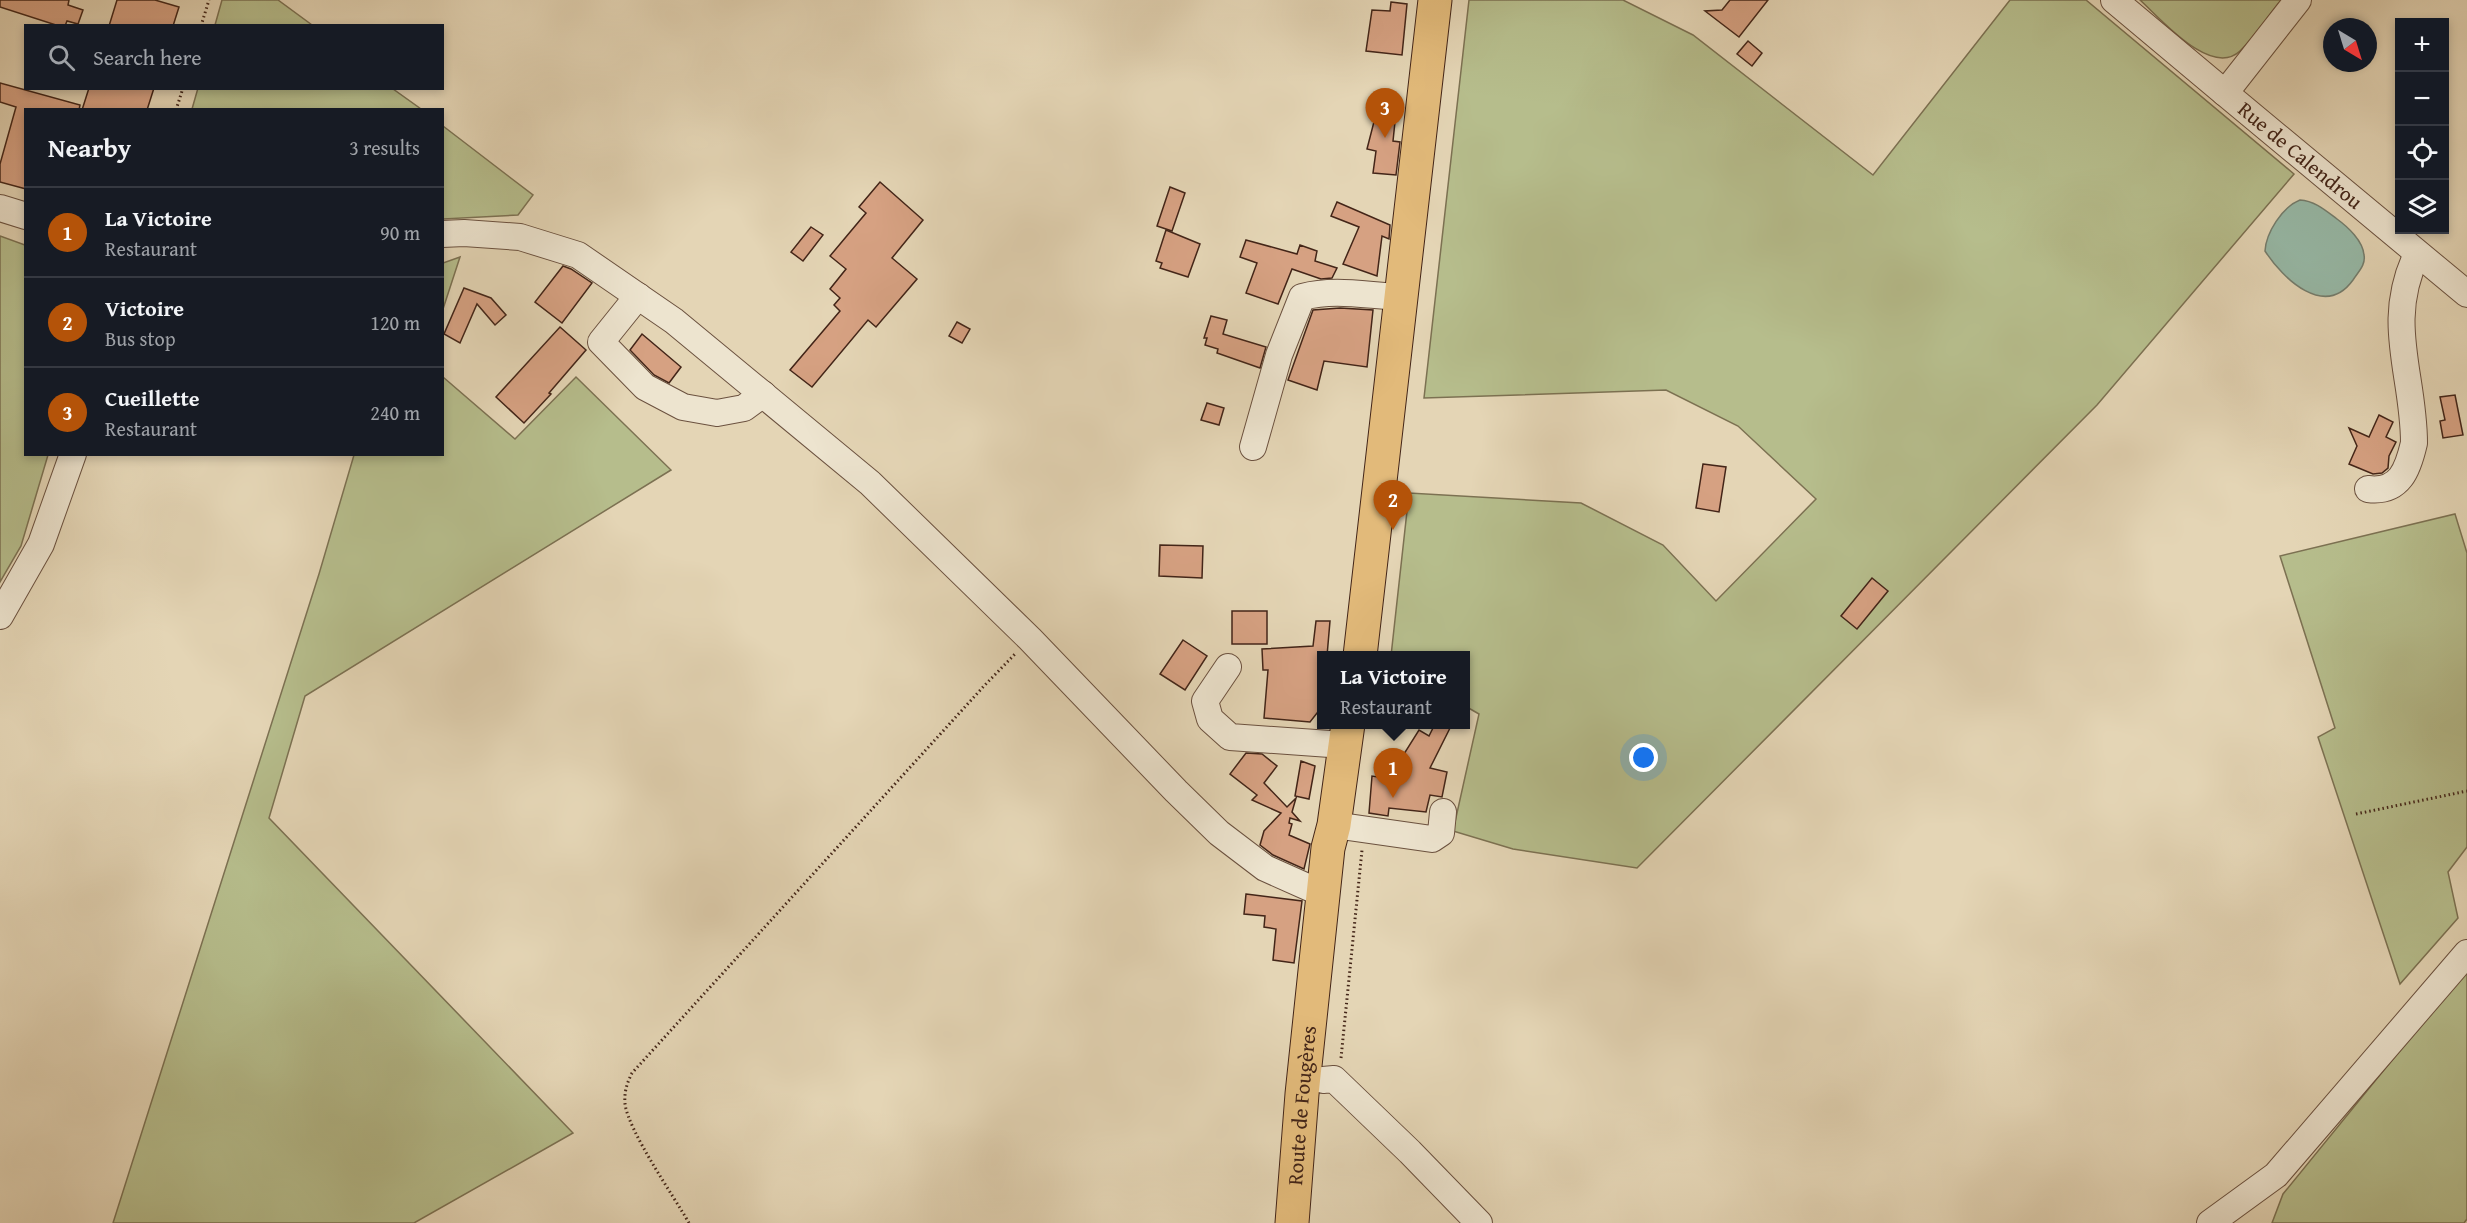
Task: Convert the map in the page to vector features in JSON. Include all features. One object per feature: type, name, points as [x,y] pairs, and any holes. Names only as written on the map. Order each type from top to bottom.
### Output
[{"type":"main road","points":[[1361,651],[1435,0]]},
{"type":"main road","name":"Route de Fougères","points":[[1292,1223],[1321,1086],[1324,890],[1328,848],[1350,827],[1350,731]]},
{"type":"main road","points":[[1324,986],[1348,868],[1350,827]]},
{"type":"main road","points":[[1324,890],[1348,868]]},
{"type":"main road","points":[[1304,1223],[1321,1086]]},
{"type":"street","points":[[2114,0],[2225,93]]},
{"type":"street","name":"Rue de Calendrou","points":[[2298,0],[2225,93],[2467,294]]},
{"type":"street","points":[[0,208],[24,215]]},
{"type":"street","points":[[444,234],[520,237],[578,255],[674,321],[870,483],[1030,639],[1219,833],[1265,868],[1312,889],[1324,890]]},
{"type":"street","points":[[2368,489],[2387,489],[2396,484],[2410,460],[2414,443],[2401,324],[2404,291],[2417,254]]},
{"type":"street","points":[[1253,447],[1279,355],[1302,297],[1319,292],[1348,292],[1402,297]]},
{"type":"street","points":[[638,296],[601,342],[645,387],[682,407],[717,412],[744,408],[763,394]]},
{"type":"street","points":[[0,616],[41,544],[72,456]]},
{"type":"street","points":[[1228,667],[1205,701],[1210,719],[1230,737],[1350,731]]},
{"type":"street","points":[[1350,827],[1432,839],[1441,832],[1443,812]]},
{"type":"street","points":[[2210,1223],[2276,1175],[2467,953]]},
{"type":"street","points":[[1321,1086],[1410,1152],[1479,1223]]},
{"type":"path","points":[[202,24],[209,0]]},
{"type":"path","points":[[177,108],[182,90]]},
{"type":"path","points":[[689,1223],[642,1144],[627,1112],[625,1091],[632,1072],[984,686],[1030,639]]},
{"type":"path","points":[[2356,814],[2467,791]]},
{"type":"path","points":[[1321,1086],[1350,827]]},
{"type":"shaded area","points":[[222,0],[278,0],[311,24],[215,24]]},
{"type":"shaded area","points":[[1469,0],[1623,0],[1693,35],[1873,175],[2010,0],[2086,0],[2294,174],[2097,405],[1637,868],[1513,849],[1453,831],[1479,714],[1470,709],[1470,651],[1392,651],[1409,493],[1581,503],[1663,545],[1716,601],[1816,499],[1738,426],[1666,390],[1424,398]]},
{"type":"shaded area","points":[[2140,0],[2281,0],[2240,51],[2228,57],[2215,57],[2187,43]]},
{"type":"shaded area","points":[[197,90],[394,90],[420,108],[192,108]]},
{"type":"shaded area","points":[[444,127],[533,195],[518,215],[444,219]]},
{"type":"shaded area","points":[[2300,200],[2320,207],[2341,222],[2354,235],[2363,250],[2364,262],[2353,280],[2342,291],[2330,296],[2305,291],[2293,283],[2265,251],[2268,236],[2276,221],[2287,208]]},
{"type":"shaded area","points":[[0,236],[24,245],[24,456],[48,456],[21,546],[0,582]]},
{"type":"shaded area","points":[[460,257],[444,306],[444,263]]},
{"type":"shaded area","points":[[576,377],[671,470],[305,696],[269,818],[573,1133],[414,1223],[113,1223],[319,574],[354,456],[444,456],[444,378],[515,439]]},
{"type":"shaded area","points":[[2455,514],[2467,553],[2467,847],[2448,872],[2458,918],[2400,984],[2318,737],[2335,728],[2280,556]]},
{"type":"shaded area","points":[[2467,968],[2467,1219],[2464,1223],[2272,1223],[2283,1194]]},
{"type":"building","points":[[0,0],[69,0],[68,5],[83,10],[78,24],[67,21],[66,24],[53,24],[0,7]]},
{"type":"building","points":[[117,0],[155,0],[179,7],[174,24],[110,24]]},
{"type":"building","points":[[1730,0],[1768,0],[1739,37],[1705,11],[1722,10]]},
{"type":"building","points":[[1391,2],[1407,4],[1402,55],[1366,51],[1372,10],[1390,11]]},
{"type":"building","points":[[1748,41],[1762,53],[1752,66],[1737,54]]},
{"type":"building","points":[[0,83],[80,105],[79,108],[24,108],[24,188],[0,182],[0,164],[16,107],[0,102]]},
{"type":"building","points":[[88,90],[153,90],[148,108],[83,108]]},
{"type":"building","points":[[1377,110],[1396,112],[1393,141],[1400,142],[1396,175],[1373,173],[1376,151],[1367,149]]},
{"type":"building","points":[[880,182],[923,220],[892,258],[917,279],[876,327],[868,320],[812,387],[790,370],[840,311],[834,305],[840,298],[830,289],[846,269],[830,256],[866,213],[859,207]]},
{"type":"building","points":[[1170,187],[1185,193],[1172,231],[1157,226]]},
{"type":"building","points":[[1337,202],[1390,225],[1389,239],[1382,236],[1377,276],[1343,264],[1359,227],[1331,216]]},
{"type":"building","points":[[811,227],[823,235],[803,261],[791,252]]},
{"type":"building","points":[[1166,230],[1200,244],[1188,277],[1160,268],[1162,263],[1156,261]]},
{"type":"building","points":[[1246,240],[1297,254],[1300,245],[1317,251],[1315,261],[1337,268],[1332,278],[1321,279],[1292,269],[1278,304],[1246,293],[1257,263],[1240,257]]},
{"type":"building","points":[[563,266],[592,283],[562,323],[535,302]]},
{"type":"building","points":[[464,288],[491,298],[506,315],[495,325],[477,304],[460,343],[444,334]]},
{"type":"building","points":[[1340,308],[1373,310],[1367,367],[1324,361],[1317,390],[1288,380],[1313,310]]},
{"type":"building","points":[[1211,316],[1227,320],[1223,334],[1266,347],[1260,368],[1217,353],[1218,349],[1205,345],[1207,338],[1204,338]]},
{"type":"building","points":[[957,322],[970,329],[962,343],[949,336]]},
{"type":"building","points":[[560,327],[586,350],[549,393],[551,394],[524,423],[496,397]]},
{"type":"building","points":[[642,334],[681,367],[669,383],[654,375],[630,350]]},
{"type":"building","points":[[2455,395],[2463,435],[2443,438],[2440,421],[2445,420],[2440,397]]},
{"type":"building","points":[[1207,403],[1224,408],[1219,425],[1201,420]]},
{"type":"building","points":[[2379,415],[2393,422],[2386,437],[2396,442],[2389,456],[2388,468],[2382,473],[2373,474],[2349,464],[2357,446],[2349,428],[2369,437]]},
{"type":"building","points":[[1703,464],[1726,467],[1719,512],[1696,508]]},
{"type":"building","points":[[1160,545],[1203,546],[1202,578],[1159,576]]},
{"type":"building","points":[[1872,578],[1888,591],[1857,629],[1841,616]]},
{"type":"building","points":[[1232,611],[1267,611],[1267,644],[1232,644]]},
{"type":"building","points":[[1316,621],[1330,621],[1327,651],[1317,651],[1317,713],[1310,722],[1264,718],[1268,670],[1263,670],[1262,649],[1313,646]]},
{"type":"building","points":[[1183,640],[1207,656],[1185,690],[1160,674]]},
{"type":"building","points":[[1432,729],[1450,729],[1430,768],[1447,772],[1442,797],[1430,795],[1426,812],[1389,808],[1388,816],[1369,813],[1372,776],[1384,778],[1387,752],[1404,754],[1419,730],[1429,736]]},
{"type":"building","points":[[1246,753],[1262,754],[1277,766],[1264,783],[1287,807],[1296,798],[1292,812],[1300,821],[1290,818],[1289,823],[1292,824],[1289,835],[1310,844],[1304,869],[1273,855],[1260,845],[1264,831],[1281,813],[1252,800],[1257,795],[1230,774]]},
{"type":"building","points":[[1301,761],[1315,766],[1309,799],[1295,796]]},
{"type":"building","points":[[1246,894],[1302,901],[1294,963],[1273,960],[1276,929],[1264,927],[1265,916],[1244,914]]},
{"type":"place","name":"Cueillette","points":[[1385,138]]},
{"type":"place","name":"Victoire","points":[[1393,530]]},
{"type":"place","name":"La Victoire","points":[[1393,798]]}]
